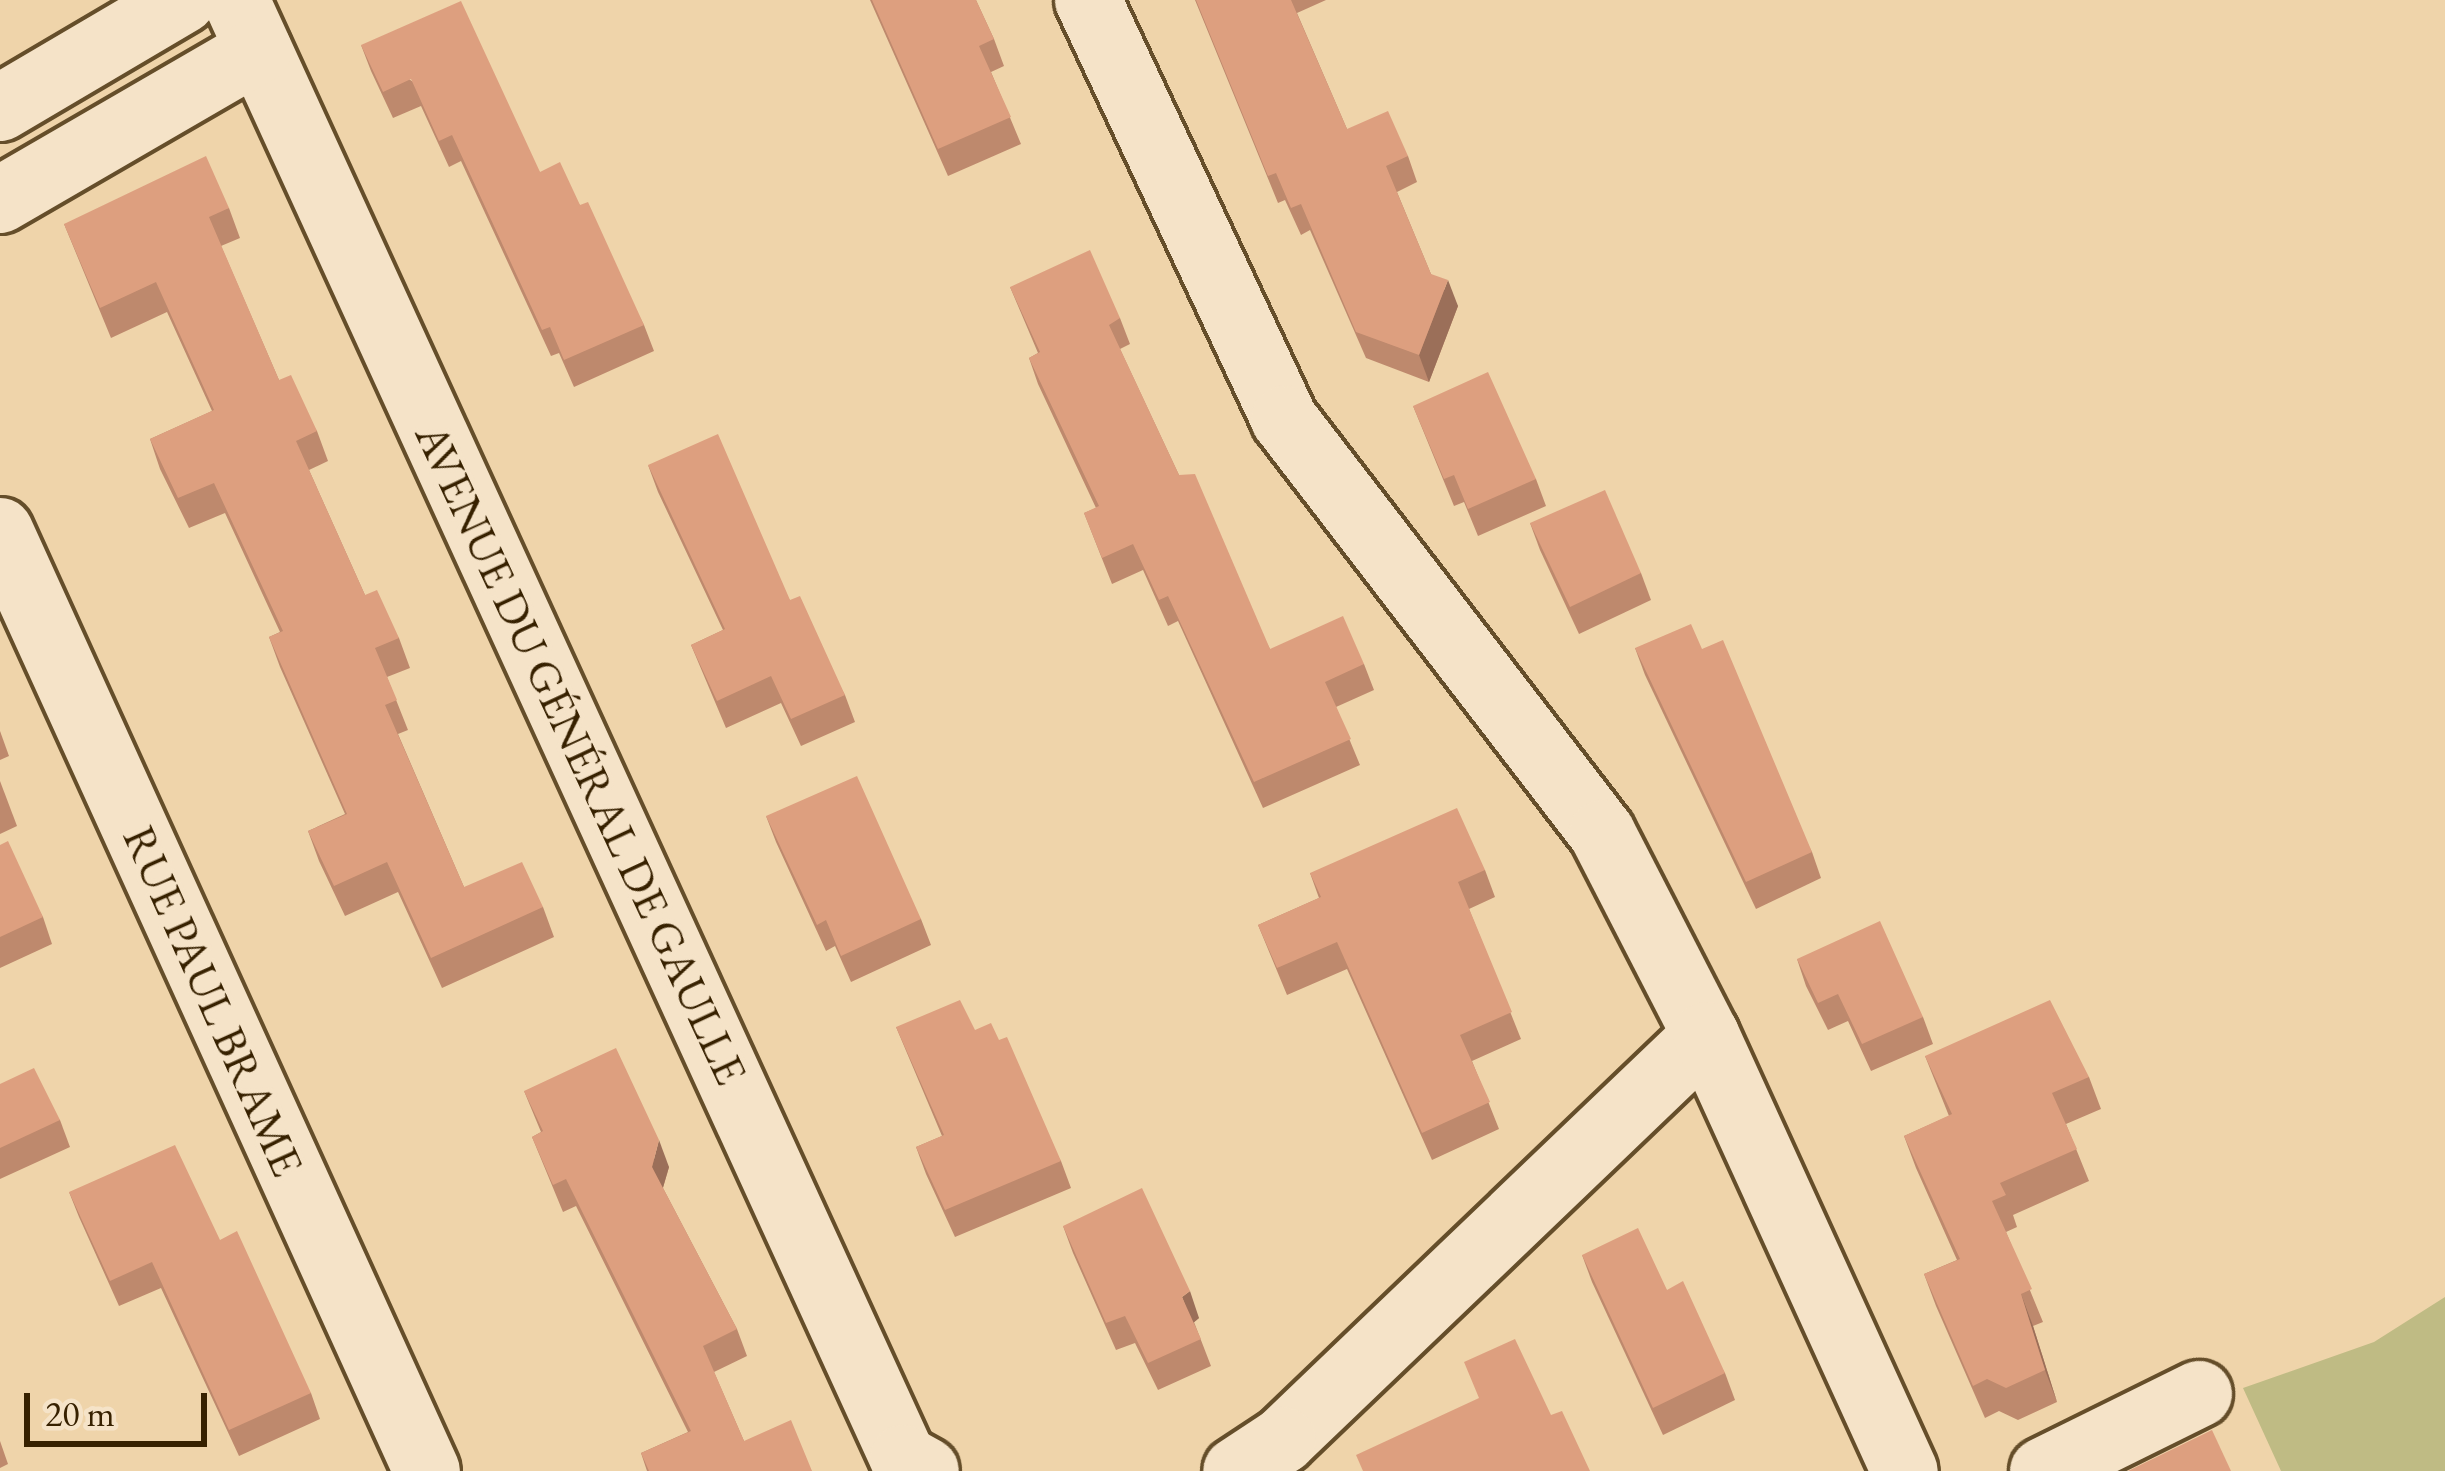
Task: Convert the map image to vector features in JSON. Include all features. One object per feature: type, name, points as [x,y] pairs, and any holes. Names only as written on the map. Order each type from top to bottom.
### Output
[{"type":"street","points":[[0,108],[183,0]]},
{"type":"street","points":[[1088,0],[1284,419],[1601,833],[1706,1035],[1905,1471]]},
{"type":"street","name":"AVENUE DU GÉNÉRAL DE GAULLE","points":[[0,200],[248,25],[913,1466]]},
{"type":"street","name":"RUE PAUL BRAME","points":[[0,531],[427,1471]]},
{"type":"street","points":[[1235,1471],[1283,1440],[1706,1035]]},
{"type":"street","points":[[2043,1471],[2199,1394]]},
{"type":"shaded area","points":[[2445,1297],[2445,1471],[2281,1471],[2243,1388],[2374,1342]]},
{"type":"building","points":[[872,0],[976,0],[994,39],[979,46],[1011,117],[938,149]]},
{"type":"building","points":[[1196,0],[1291,0],[1347,129],[1388,111],[1408,156],[1386,166],[1431,274],[1448,280],[1419,355],[1356,332],[1301,204],[1291,208],[1276,173],[1268,176]]},
{"type":"building","points":[[461,1],[540,172],[560,162],[580,205],[588,202],[644,325],[564,360],[550,327],[542,330],[452,135],[439,141],[411,79],[383,92],[361,45]]},
{"type":"building","points":[[206,156],[229,208],[209,217],[279,380],[291,375],[317,431],[296,441],[365,595],[377,590],[399,638],[375,648],[397,700],[385,705],[464,887],[522,862],[543,907],[431,958],[387,862],[334,886],[308,831],[347,814],[269,637],[283,631],[214,483],[178,498],[150,439],[214,410],[156,282],[100,308],[64,224]]},
{"type":"building","points":[[1090,250],[1120,318],[1109,325],[1179,475],[1195,474],[1270,649],[1343,616],[1364,664],[1325,682],[1351,739],[1254,782],[1168,596],[1159,600],[1133,544],[1102,558],[1084,513],[1099,506],[1029,358],[1040,352],[1010,287]]},
{"type":"building","points":[[1488,372],[1536,479],[1468,509],[1454,475],[1444,479],[1413,406]]},
{"type":"building","points":[[718,434],[790,600],[800,596],[845,695],[791,719],[771,676],[717,701],[691,645],[725,629],[648,465]]},
{"type":"building","points":[[1605,490],[1641,573],[1570,607],[1530,523]]},
{"type":"building","points":[[1691,624],[1702,649],[1723,640],[1812,852],[1746,882],[1635,648]]},
{"type":"building","points":[[857,776],[921,919],[841,956],[826,920],[817,925],[766,816]]},
{"type":"building","points":[[1457,808],[1485,870],[1458,882],[1512,1012],[1460,1035],[1490,1102],[1422,1133],[1337,942],[1277,968],[1258,925],[1321,897],[1310,873]]},
{"type":"building","points":[[8,841],[43,917],[0,937],[0,845]]},
{"type":"building","points":[[1880,921],[1923,1017],[1862,1044],[1838,994],[1818,1003],[1797,959]]},
{"type":"building","points":[[960,1000],[975,1030],[991,1023],[999,1040],[1007,1037],[1061,1161],[945,1210],[916,1147],[944,1135],[896,1027]]},
{"type":"building","points":[[2050,1000],[2089,1077],[2052,1093],[2077,1149],[2000,1183],[2006,1195],[1992,1201],[2032,1289],[2021,1294],[2045,1370],[2006,1388],[1987,1379],[1973,1386],[1924,1274],[1960,1259],[1904,1136],[1952,1114],[1925,1056]]},
{"type":"building","points":[[616,1048],[659,1140],[652,1167],[737,1329],[703,1346],[744,1441],[791,1420],[812,1471],[649,1471],[641,1453],[691,1431],[566,1179],[553,1185],[532,1137],[543,1131],[524,1091]]},
{"type":"building","points":[[34,1068],[60,1120],[0,1148],[0,1084]]},
{"type":"building","points":[[175,1145],[220,1240],[237,1231],[311,1393],[229,1430],[152,1262],[110,1281],[69,1192]]},
{"type":"building","points":[[1142,1188],[1190,1291],[1182,1297],[1201,1339],[1148,1363],[1125,1316],[1106,1323],[1063,1226]]},
{"type":"building","points":[[1638,1228],[1667,1290],[1683,1281],[1725,1373],[1653,1408],[1582,1255]]},
{"type":"building","points":[[1515,1339],[1551,1415],[1562,1411],[1590,1471],[1363,1471],[1356,1455],[1479,1398],[1464,1362]]},
{"type":"building","points":[[2212,1430],[2231,1471],[2128,1471]]}]
